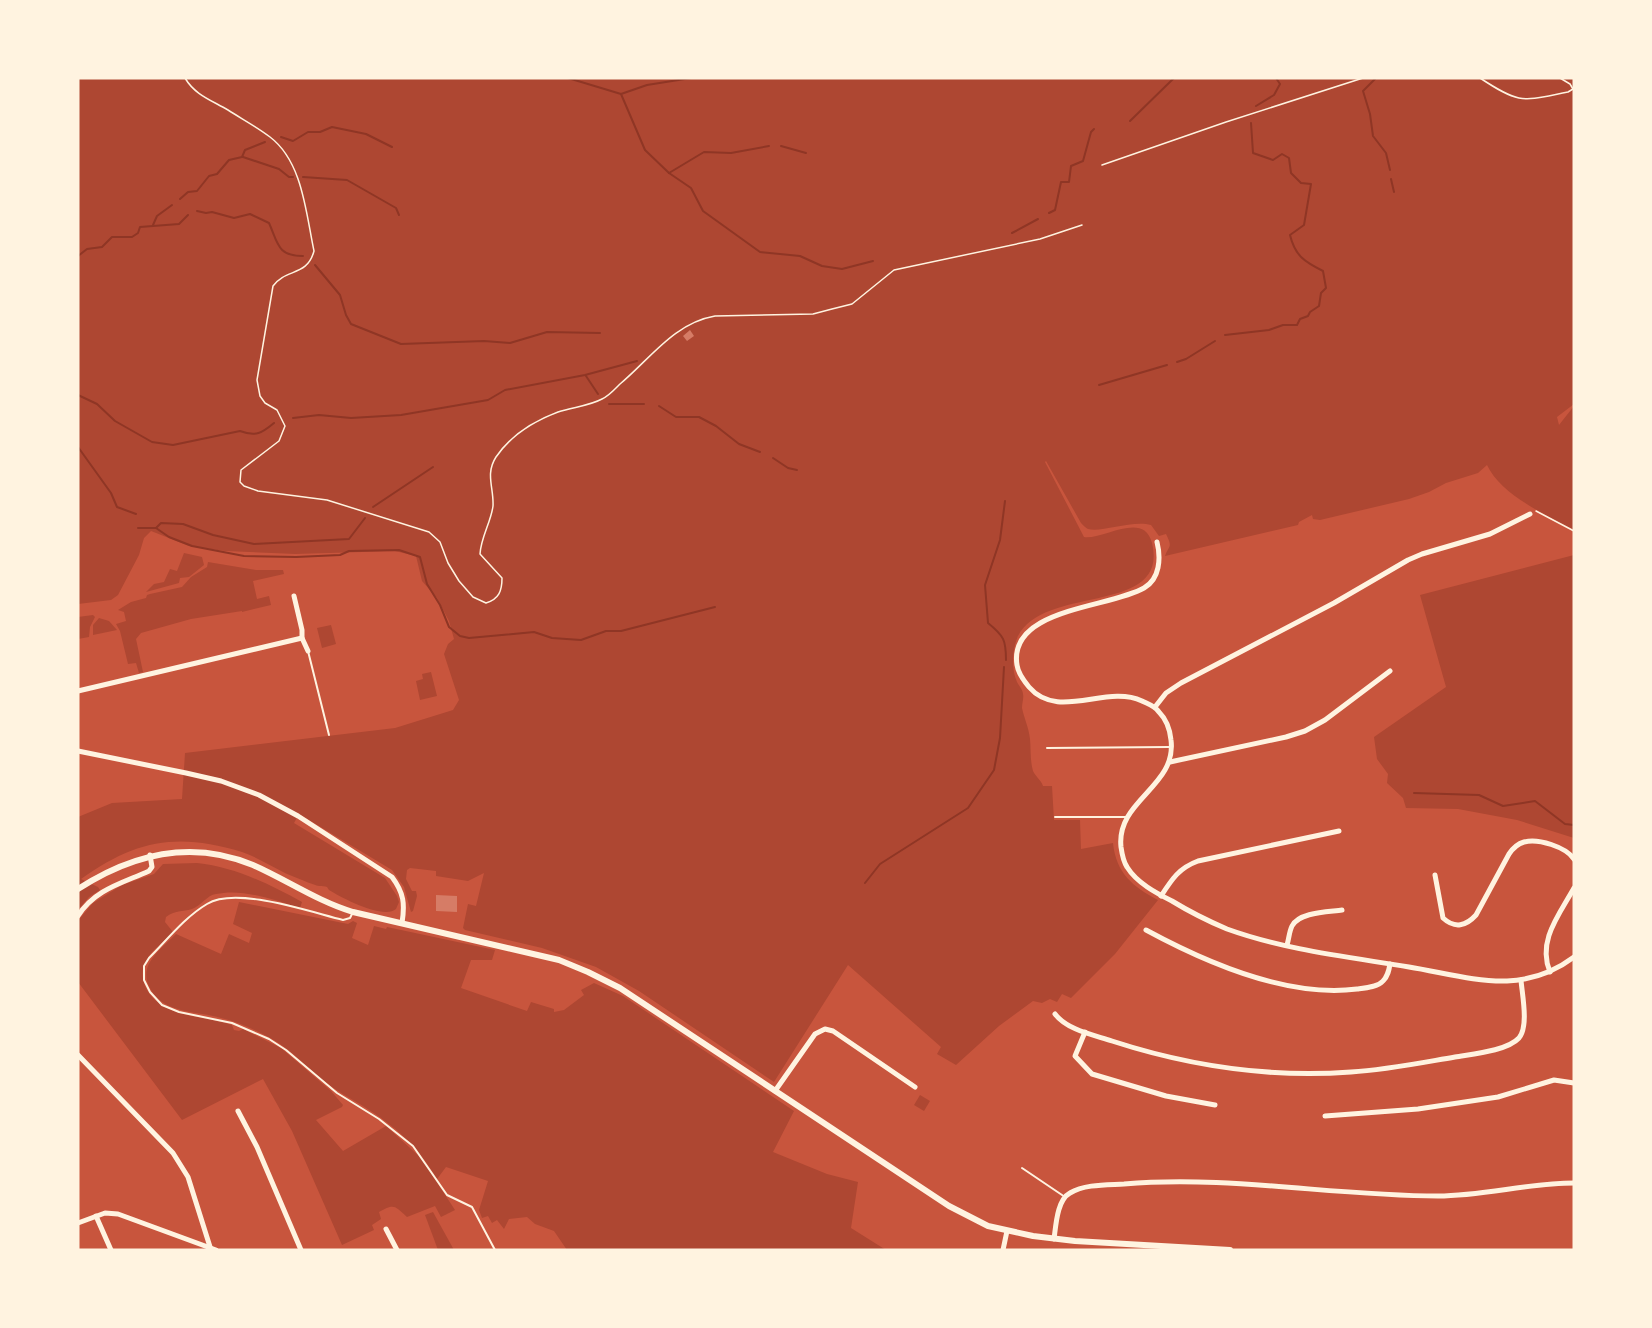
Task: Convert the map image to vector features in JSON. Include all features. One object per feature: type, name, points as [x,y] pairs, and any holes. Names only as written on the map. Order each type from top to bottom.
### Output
[{"type":"street","points":[[1155,707],[1180,683],[1334,603],[1408,560],[1490,534],[1531,512]]},
{"type":"street","points":[[1157,542],[1160,560],[1158,570],[1144,588],[1041,622],[1026,633],[1020,643],[1017,663],[1024,681],[1032,691],[1044,699],[1074,702],[1111,695],[1127,696],[1155,707],[1161,713],[1167,725],[1172,747],[1170,762],[1163,776],[1132,808],[1121,831],[1122,855],[1127,867],[1143,884],[1198,916],[1221,926],[1287,945],[1390,964],[1489,980],[1521,980],[1550,972],[1574,957]]},
{"type":"street","points":[[294,596],[302,638],[308,651]]},
{"type":"street","points":[[78,691],[302,638]]},
{"type":"street","points":[[1170,762],[1305,731],[1325,720],[1390,670]]},
{"type":"street","points":[[78,751],[220,781],[259,795],[392,877],[404,897],[402,923]]},
{"type":"street","points":[[1161,896],[1177,873],[1198,861],[1339,831]]},
{"type":"street","points":[[1435,874],[1443,918],[1454,925],[1461,926],[1470,922],[1476,915],[1509,854],[1522,842],[1538,841],[1566,850],[1574,859]]},
{"type":"street","points":[[78,889],[100,874],[150,855],[182,852],[232,858],[252,865],[318,899],[353,912],[559,960],[620,988],[949,1206],[988,1226],[1054,1239],[1230,1250]]},
{"type":"street","points":[[78,916],[103,891],[149,871],[152,864],[150,855]]},
{"type":"street","points":[[1550,972],[1545,960],[1546,942],[1574,888]]},
{"type":"street","points":[[1287,945],[1296,920],[1342,910]]},
{"type":"street","points":[[1146,930],[1208,960],[1274,981],[1313,988],[1345,990],[1378,985],[1388,974],[1390,964]]},
{"type":"street","points":[[1055,1014],[1068,1025],[1085,1032],[1166,1056],[1230,1068],[1293,1073],[1373,1070],[1478,1053],[1502,1048],[1514,1042],[1522,1034],[1525,1022],[1521,980]]},
{"type":"street","points":[[775,1091],[815,1034],[825,1029],[833,1030],[915,1087]]},
{"type":"street","points":[[1085,1032],[1075,1056],[1092,1074],[1166,1096],[1215,1105]]},
{"type":"street","points":[[78,1054],[173,1153],[188,1177],[212,1249]]},
{"type":"street","points":[[1326,1116],[1389,1112],[1498,1097],[1554,1080],[1574,1083]]},
{"type":"street","points":[[238,1111],[257,1147],[301,1250]]},
{"type":"street","points":[[1054,1239],[1060,1208],[1065,1197],[1074,1191],[1090,1187],[1153,1181],[1438,1196],[1486,1193],[1547,1183],[1574,1183]]},
{"type":"street","points":[[78,1223],[105,1213],[118,1214],[212,1249]]},
{"type":"street","points":[[96,1216],[111,1250]]},
{"type":"street","points":[[387,1229],[397,1250]]},
{"type":"street","points":[[1003,1250],[1007,1231]]},
{"type":"lane","points":[[308,651],[329,735]]},
{"type":"lane","points":[[1047,748],[1172,747]]},
{"type":"lane","points":[[1054,817],[1126,817]]},
{"type":"lane","points":[[353,912],[350,918],[343,920],[253,898],[226,897],[215,900],[195,912],[149,958],[144,966],[144,980],[156,999],[170,1009],[232,1023],[269,1039],[286,1050],[337,1093],[379,1119],[413,1146],[447,1195],[472,1207],[495,1250]]},
{"type":"lane","points":[[1023,1168],[1065,1197]]},
{"type":"path","points":[[184,78],[190,88],[201,96],[258,129],[279,145],[298,181],[314,251],[305,267],[278,279],[273,286],[257,380],[260,396],[265,403],[277,410],[285,426],[279,441],[241,470],[240,482],[258,491],[327,500],[421,528],[440,542],[452,570],[473,597],[486,603],[495,599],[502,586],[502,578],[480,554],[493,507],[489,481],[495,459],[506,443],[519,432],[558,412],[604,398],[642,365],[669,337],[684,327],[701,319],[715,316],[813,314],[852,304],[894,270],[1040,239],[1082,225]]},
{"type":"path","points":[[1102,165],[1363,78]]},
{"type":"path","points":[[1480,78],[1509,97],[1525,100],[1569,92],[1573,89],[1570,84],[1560,78]]},
{"type":"path","points":[[1531,512],[1574,531]]},
{"type":"shaded area","points":[[78,78],[1574,78],[1574,404],[1557,417],[1559,425],[1574,406],[1574,530],[1513,495],[1494,476],[1487,465],[1478,473],[1446,483],[1409,499],[1320,520],[1313,519],[1312,515],[1299,522],[1298,525],[1165,556],[1170,546],[1166,534],[1159,536],[1151,525],[1135,524],[1094,530],[1086,528],[1046,461],[1084,537],[1132,527],[1141,529],[1148,533],[1152,543],[1152,567],[1140,583],[1119,593],[1067,605],[1042,614],[1024,628],[1014,650],[1013,667],[1023,693],[1022,708],[1029,735],[1033,771],[1043,786],[1052,786],[1054,820],[1080,820],[1081,849],[1113,843],[1118,863],[1127,878],[1158,900],[1115,954],[1071,998],[1062,994],[1057,1002],[1050,999],[1042,1003],[1033,1001],[999,1026],[956,1065],[937,1054],[941,1047],[848,965],[774,1082],[639,991],[596,967],[542,948],[465,930],[463,928],[468,904],[476,906],[484,873],[468,881],[436,876],[436,871],[410,868],[407,870],[406,879],[412,891],[416,891],[417,896],[411,912],[404,887],[392,870],[299,814],[294,823],[385,878],[397,896],[399,902],[396,909],[382,912],[363,907],[335,894],[327,887],[314,885],[242,852],[197,842],[177,841],[139,848],[101,866],[81,879],[100,890],[89,897],[78,910],[78,817],[112,803],[182,799],[185,753],[395,728],[453,710],[459,700],[444,654],[448,644],[454,639],[449,621],[437,598],[422,581],[416,556],[395,551],[295,554],[225,551],[189,546],[151,531],[144,538],[139,555],[118,595],[111,600],[78,604]]},
{"type":"shaded area","points":[[184,553],[202,557],[204,565],[189,577],[180,578],[179,583],[146,592],[154,584],[164,582],[170,569],[177,571]]},
{"type":"shaded area","points":[[1574,555],[1574,838],[1517,820],[1458,809],[1406,808],[1403,798],[1387,783],[1388,774],[1377,759],[1374,737],[1446,687],[1420,595]]},
{"type":"shaded area","points":[[208,562],[256,570],[283,570],[284,574],[253,581],[257,599],[269,596],[271,605],[242,612],[191,619],[141,633],[136,639],[143,672],[139,673],[136,663],[128,664],[120,631],[116,624],[126,621],[124,612],[118,610],[131,602],[146,598],[147,595],[182,587],[191,577],[207,567]]},
{"type":"shaded area","points":[[93,615],[95,617],[90,627],[89,637],[78,639],[78,617]]},
{"type":"shaded area","points":[[99,618],[109,621],[117,630],[93,635],[93,625]]},
{"type":"shaded area","points":[[331,625],[336,644],[322,648],[317,628]]},
{"type":"shaded area","points":[[431,672],[437,696],[420,700],[416,681],[423,679],[422,674]]},
{"type":"shaded area","points":[[197,863],[225,868],[264,883],[302,902],[300,908],[258,896],[226,893],[213,895],[192,909],[169,915],[165,922],[173,932],[150,955],[143,969],[145,986],[152,996],[171,1010],[232,1025],[234,1030],[243,1029],[281,1048],[331,1091],[343,1105],[316,1120],[343,1151],[386,1126],[421,1158],[455,1210],[441,1217],[435,1206],[407,1217],[394,1207],[388,1208],[379,1212],[381,1219],[372,1225],[374,1230],[342,1245],[292,1131],[263,1079],[182,1120],[78,982],[78,922],[93,903],[122,885],[154,874],[163,864]]},
{"type":"shaded area","points":[[239,902],[348,924],[353,921],[357,923],[352,938],[368,945],[374,926],[495,950],[492,960],[471,960],[461,988],[527,1011],[531,1002],[554,1009],[554,1012],[564,1010],[584,995],[581,990],[594,983],[623,996],[794,1111],[773,1152],[827,1174],[858,1182],[851,1228],[886,1250],[567,1250],[554,1231],[535,1224],[527,1217],[509,1219],[504,1229],[497,1220],[492,1223],[488,1216],[482,1218],[479,1210],[488,1181],[446,1167],[437,1179],[422,1156],[396,1129],[325,1082],[279,1043],[260,1032],[234,1022],[173,1008],[157,998],[147,981],[148,966],[157,952],[176,934],[221,954],[229,934],[249,943],[252,933],[233,924]]},
{"type":"shaded area","points":[[920,1095],[930,1101],[924,1111],[914,1105]]},
{"type":"shaded area","points":[[433,1212],[454,1250],[438,1250],[425,1215]]},
{"type":"building","points":[[690,330],[694,336],[687,341],[683,336]]},
{"type":"building","points":[[436,895],[457,896],[457,912],[436,911]]},
{"type":"waterway","points":[[568,78],[621,94],[645,150],[669,173],[691,188],[703,211],[760,252],[800,256],[822,266],[842,269],[873,261]]},
{"type":"waterway","points":[[621,94],[647,85],[691,78]]},
{"type":"waterway","points":[[1130,121],[1174,78]]},
{"type":"waterway","points":[[1256,106],[1274,95],[1280,84],[1276,78]]},
{"type":"waterway","points":[[1375,79],[1363,91],[1370,114],[1373,136],[1386,153],[1390,170]]},
{"type":"waterway","points":[[1225,335],[1269,330],[1283,325],[1297,325],[1300,319],[1308,316],[1319,306],[1321,293],[1326,288],[1323,271],[1302,258],[1290,235],[1304,225],[1311,184],[1301,183],[1291,173],[1289,158],[1282,154],[1273,160],[1253,153],[1251,123]]},
{"type":"waterway","points":[[281,137],[293,141],[308,132],[320,132],[332,127],[366,134],[392,147]]},
{"type":"waterway","points":[[1049,213],[1055,210],[1061,182],[1069,182],[1071,166],[1083,161],[1091,132],[1094,129]]},
{"type":"waterway","points":[[180,199],[188,192],[197,191],[209,176],[217,174],[229,160],[242,157],[245,150],[265,142]]},
{"type":"waterway","points":[[669,173],[704,152],[731,153],[769,146]]},
{"type":"waterway","points":[[781,146],[806,153]]},
{"type":"waterway","points":[[243,157],[279,169],[289,177],[293,177]]},
{"type":"waterway","points":[[303,177],[347,180],[396,208],[399,215]]},
{"type":"waterway","points":[[1391,179],[1394,192]]},
{"type":"waterway","points":[[153,225],[157,216],[172,205]]},
{"type":"waterway","points":[[197,211],[212,212],[234,218],[250,214],[269,223],[283,251],[303,256]]},
{"type":"waterway","points":[[78,256],[87,249],[102,247],[112,237],[132,237],[138,233],[140,227],[179,224],[188,215]]},
{"type":"waterway","points":[[1012,233],[1038,219]]},
{"type":"waterway","points":[[315,265],[340,295],[351,324],[401,344],[484,341],[510,343],[547,332],[600,333]]},
{"type":"waterway","points":[[1177,362],[1215,341]]},
{"type":"waterway","points":[[293,418],[319,415],[351,418],[401,415],[488,400],[505,390],[585,375],[637,361]]},
{"type":"waterway","points":[[1099,385],[1167,365]]},
{"type":"waterway","points":[[586,376],[598,394]]},
{"type":"waterway","points":[[78,395],[97,404],[115,421],[152,442],[173,445],[240,431],[255,434],[274,423]]},
{"type":"waterway","points":[[609,404],[644,404]]},
{"type":"waterway","points":[[659,406],[676,417],[699,417],[716,426],[739,444],[760,452]]},
{"type":"waterway","points":[[78,447],[111,493],[117,507],[136,514]]},
{"type":"waterway","points":[[773,458],[788,468],[797,470]]},
{"type":"waterway","points":[[373,507],[433,467]]},
{"type":"waterway","points":[[1005,501],[1000,540],[985,585],[988,623],[998,631],[1003,639],[1006,660]]},
{"type":"waterway","points":[[156,528],[161,523],[183,524],[213,535],[254,544],[349,539],[365,518]]},
{"type":"waterway","points":[[138,528],[156,528],[169,537],[192,546],[244,556],[296,557],[340,555],[349,551],[399,550],[420,557],[427,584],[440,605],[449,627],[460,636],[469,638],[534,632],[552,638],[581,640],[606,631],[621,631],[715,607]]},
{"type":"waterway","points":[[865,883],[880,864],[968,808],[994,770],[1000,738],[1004,667]]},
{"type":"waterway","points":[[1414,793],[1479,795],[1503,806],[1535,801],[1565,824],[1574,825]]}]
